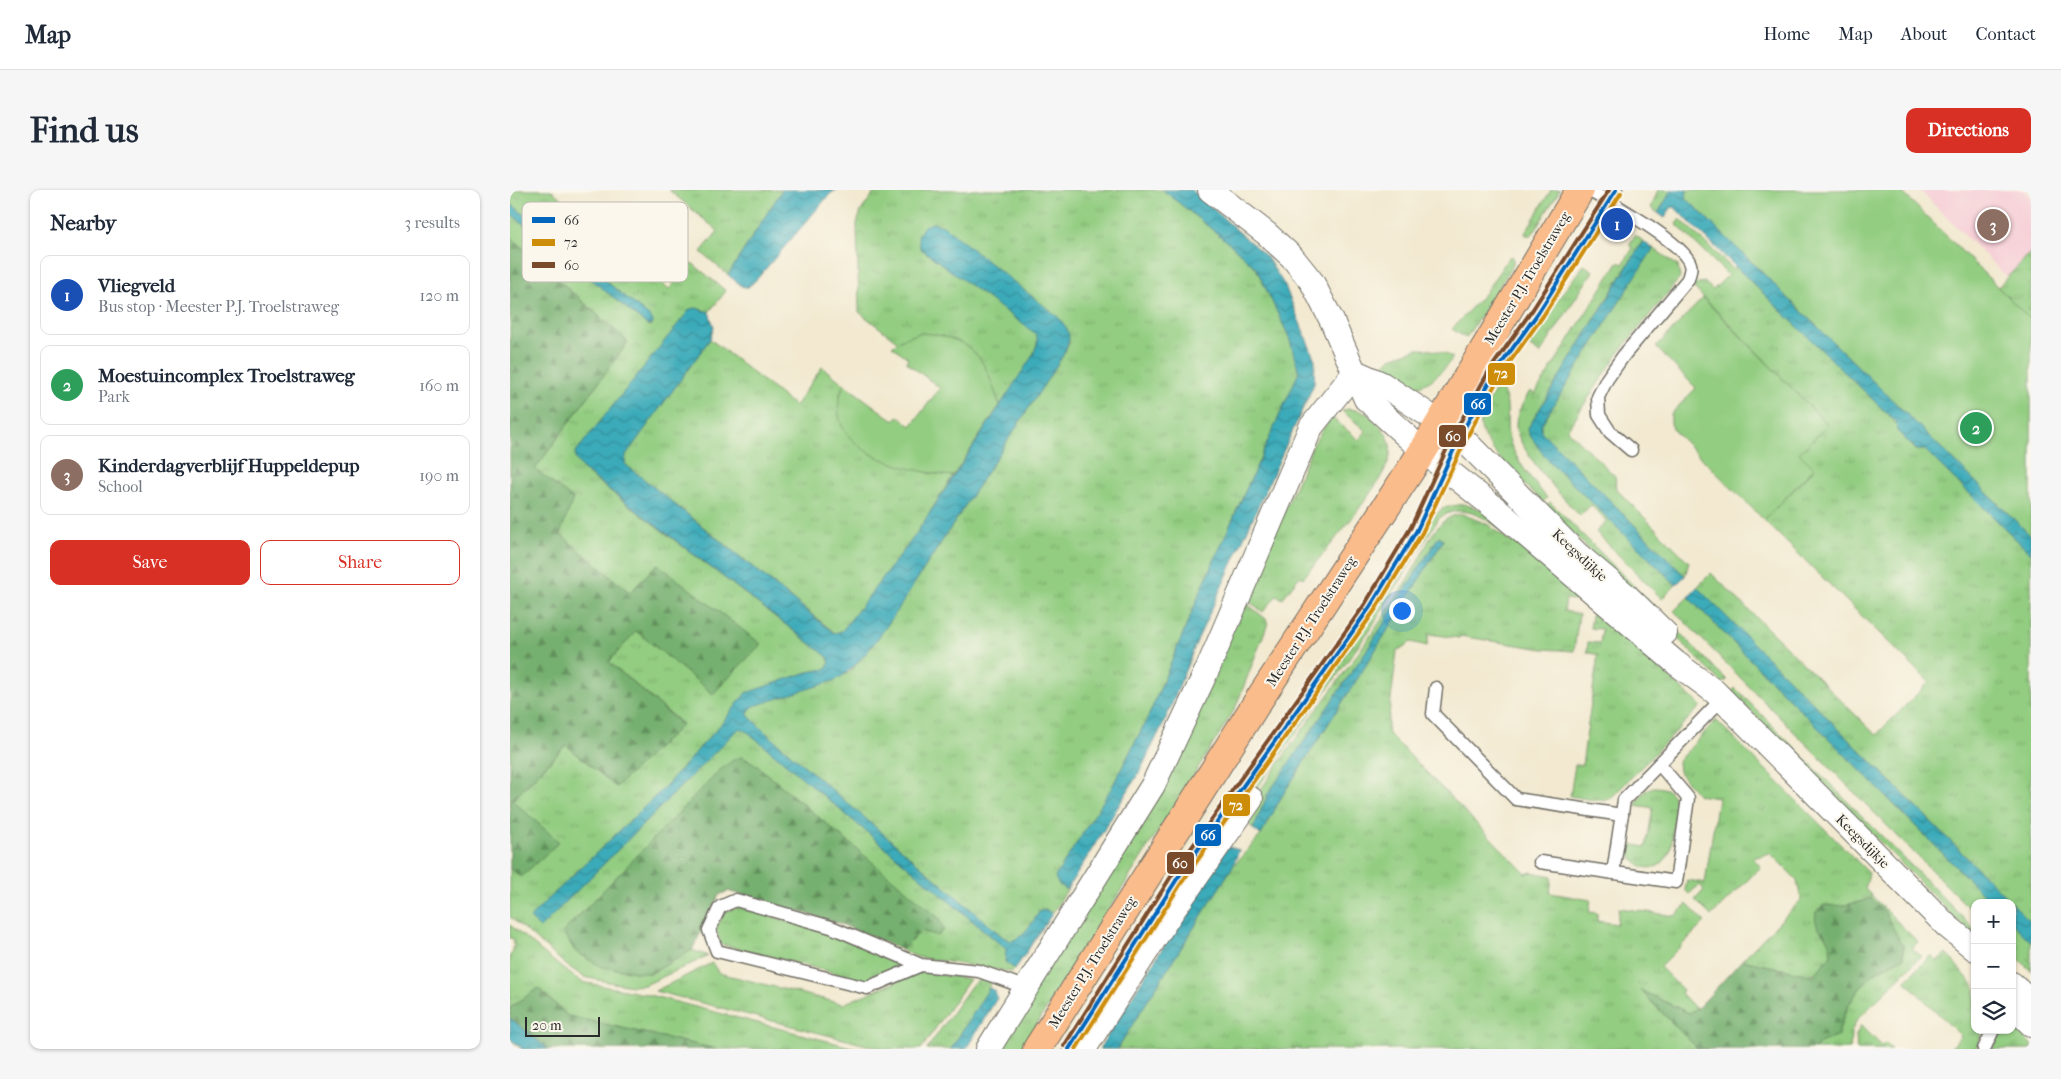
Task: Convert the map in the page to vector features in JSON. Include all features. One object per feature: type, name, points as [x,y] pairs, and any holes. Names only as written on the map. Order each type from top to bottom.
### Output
[{"type":"main road","name":"Meester P.J. Troelstraweg","points":[[1037,1049],[1266,690],[1423,450],[1450,429],[1580,190]]},
{"type":"street","name":"Keegsdijkje","points":[[1210,190],[1267,234],[1292,257],[1312,282],[1332,321],[1366,399],[1445,469],[1496,509],[1676,663],[1719,696]]},
{"type":"street","name":"Keegsdijkje","points":[[1355,372],[1382,384],[1450,429],[1577,554],[1628,597],[1688,656],[1719,696],[1947,926],[1971,946]]},
{"type":"street","points":[[988,1049],[1153,785],[1208,668],[1310,427],[1355,372]]},
{"type":"street","points":[[1084,1049],[1169,916],[1251,799]]},
{"type":"street","name":"Keegsdijkje","points":[[1947,926],[1971,959]]},
{"type":"street","points":[[2017,996],[2031,1024]]},
{"type":"lane","points":[[1588,190],[1656,231],[1686,256],[1690,264],[1691,271],[1681,288],[1624,355],[1598,397],[1599,415],[1610,432],[1631,450]]},
{"type":"lane","name":"Meester P.J. Troelstraweg","points":[[1069,1049],[1177,879],[1370,607],[1417,530],[1445,469],[1450,429],[1494,374],[1538,313],[1616,190]]},
{"type":"lane","points":[[1436,688],[1433,714],[1516,799],[1622,814]]},
{"type":"lane","points":[[1613,873],[1624,800],[1659,764],[1719,696]]},
{"type":"lane","points":[[1540,862],[1676,882],[1688,798],[1659,764]]},
{"type":"lane","points":[[920,964],[867,988],[717,951],[708,930],[720,907],[736,900],[831,927],[920,964],[979,971],[1027,988]]},
{"type":"lane","points":[[1984,1049],[1991,1034]]},
{"type":"shaded area","points":[[1919,190],[2024,190],[2031,197],[2031,252],[2007,277]]},
{"type":"green space","points":[[510,190],[551,190],[565,202],[522,202],[522,213],[510,203]]},
{"type":"green space","points":[[669,190],[782,190],[728,275],[701,252],[718,231],[688,206],[688,202],[683,202]]},
{"type":"green space","points":[[876,190],[1163,190],[1229,243],[1256,268],[1289,337],[1299,372],[1205,581],[1149,715],[1112,787],[1058,884],[1067,890],[1052,914],[1047,910],[1040,911],[1024,933],[1011,941],[1003,937],[765,732],[748,715],[753,706],[849,673],[892,618],[1070,342],[920,248],[1037,334],[1035,351],[1000,405],[989,380],[902,339],[898,342],[859,312],[857,224],[861,211]]},
{"type":"green space","points":[[1551,190],[1560,190],[1534,232],[1531,235],[1526,235],[1525,233]]},
{"type":"green space","points":[[1658,190],[1672,190],[1658,213],[1651,208]]},
{"type":"green space","points":[[1687,190],[1900,190],[2031,320],[2031,536],[1686,198]]},
{"type":"green space","points":[[510,213],[522,223],[522,248],[510,237]]},
{"type":"green space","points":[[1680,219],[1733,269],[1736,267],[1896,422],[1897,431],[1916,450],[1925,450],[2031,554],[2031,922],[2016,907],[2016,899],[2008,899],[1697,587],[1711,573],[1876,735],[1929,682],[1764,520],[1814,469],[1799,453],[1828,425],[1695,289],[1694,284],[1704,282],[1713,290],[1728,275],[1676,224]]},
{"type":"green space","points":[[1635,235],[1643,241],[1528,428],[1529,434],[1545,457],[1676,585],[1662,599],[1596,532],[1606,521],[1591,505],[1580,516],[1553,486],[1532,460],[1518,436],[1516,426],[1519,412],[1530,391],[1535,394],[1618,262],[1623,264],[1633,248],[1629,245]]},
{"type":"green space","points":[[510,237],[522,248],[522,282],[561,282],[628,342],[535,469],[573,499],[560,534],[630,593],[657,564],[761,644],[713,694],[636,631],[609,662],[682,725],[616,787],[566,745],[512,800],[559,842],[521,877],[510,868]]},
{"type":"green space","points":[[1652,247],[1678,266],[1680,278],[1620,351],[1567,430],[1615,476],[1616,489],[1689,562],[1685,576],[1541,431],[1541,425],[1653,249]]},
{"type":"green space","points":[[2031,252],[2031,320],[1998,287]]},
{"type":"green space","points":[[1510,256],[1513,257],[1513,265],[1466,338],[1452,329],[1484,294]]},
{"type":"green space","points":[[692,263],[726,291],[709,312],[696,308],[690,309],[576,459],[585,472],[828,657],[830,663],[826,669],[808,672],[746,694],[662,790],[530,918],[541,927],[740,728],[749,733],[1007,950],[1005,962],[1015,969],[1012,972],[917,957],[902,950],[921,931],[754,763],[650,974],[692,950],[708,956],[645,985],[632,986],[613,983],[584,977],[566,965],[510,917],[510,868],[521,877],[558,842],[512,801],[566,745],[682,724],[609,662],[636,630],[713,693],[658,564],[630,593],[560,534],[535,469],[628,342],[561,282],[594,282],[650,326],[650,317],[607,282],[661,282],[669,289],[675,282],[688,282],[688,268]]},
{"type":"green space","points":[[1584,265],[1593,271],[1540,354],[1524,343]]},
{"type":"green space","points":[[1703,298],[1828,425],[1799,453],[1814,468],[1764,520],[1675,432],[1671,424],[1671,414],[1696,388],[1656,347]]},
{"type":"green space","points":[[920,333],[953,339],[974,352],[986,369],[1000,405],[953,476],[912,469],[870,453],[853,441],[842,426],[838,407],[844,384],[894,421],[898,416],[911,426],[940,388],[906,362],[908,358],[892,346],[902,339]]},
{"type":"green space","points":[[710,339],[795,406],[822,367],[844,384],[839,397],[928,473],[953,476],[914,537],[843,631],[835,633],[625,464],[625,455]]},
{"type":"green space","points":[[1417,349],[1440,352],[1452,357],[1452,359],[1437,376],[1417,386],[1402,386],[1378,371],[1391,358]]},
{"type":"green space","points":[[1498,389],[1501,389],[1506,400],[1508,433],[1512,447],[1525,470],[1547,498],[1543,502],[1504,463],[1486,439],[1481,428],[1480,419],[1482,412]]},
{"type":"green space","points":[[1348,409],[1357,410],[1368,415],[1384,431],[1390,446],[1390,455],[1386,466],[1366,499],[1303,578],[1300,576],[1282,599],[1277,595],[1263,612],[1246,599],[1314,443],[1331,417],[1359,440],[1366,431],[1342,411]]},
{"type":"green space","points":[[1550,502],[1654,606],[1649,610],[1546,506]]},
{"type":"green space","points":[[1463,504],[1482,510],[1511,537],[1486,519],[1468,512],[1458,511],[1439,518],[1371,628],[1252,795],[1251,788],[1366,624],[1407,561],[1429,521],[1443,508]]},
{"type":"green space","points":[[1462,514],[1487,524],[1512,543],[1518,537],[1582,591],[1581,601],[1566,599],[1564,611],[1579,614],[1574,651],[1543,649],[1460,636],[1459,638],[1429,634],[1427,646],[1411,642],[1397,651],[1387,732],[1526,874],[1531,872],[1552,876],[1550,893],[1591,900],[1589,912],[1597,913],[1597,921],[1617,924],[1619,908],[1675,916],[1687,904],[1705,922],[1660,967],[1683,990],[1681,993],[1696,1009],[1689,1013],[1641,991],[1698,1049],[1117,1049],[1233,866],[1261,835],[1282,796],[1441,544],[1443,540],[1441,537],[1439,536],[1371,644],[1268,794],[1253,829],[1247,821],[1256,797],[1398,595],[1439,525],[1453,516]]},
{"type":"green space","points":[[1688,597],[1988,899],[1971,899],[1971,910],[1674,611]]},
{"type":"green space","points":[[1245,602],[1266,619],[1268,623],[1235,709],[1021,1049],[1000,1049]]},
{"type":"green space","points":[[1593,610],[1701,706],[1613,796],[1603,800],[1570,796],[1575,765],[1582,765],[1598,655],[1587,652],[1588,642],[1600,643],[1602,629],[1590,628]]},
{"type":"green space","points":[[1665,618],[1727,680],[1722,683],[1663,624]]},
{"type":"green space","points":[[1735,688],[1971,926],[1971,934],[1732,692]]},
{"type":"green space","points":[[1716,720],[1869,873],[1865,889],[1918,942],[1912,948],[1921,956],[1857,1020],[1851,1032],[1850,1049],[1814,1049],[1822,1042],[1838,1036],[1852,999],[1864,984],[1878,971],[1903,958],[1903,946],[1871,898],[1836,906],[1824,905],[1818,928],[1828,940],[1831,955],[1817,972],[1809,975],[1742,960],[1801,900],[1797,880],[1770,853],[1753,858],[1761,867],[1711,916],[1695,900],[1704,890],[1699,885],[1689,894],[1685,890],[1687,880],[1705,883],[1718,798],[1698,795],[1679,772],[1678,761]]},
{"type":"green space","points":[[742,757],[754,763],[939,918],[944,930],[938,936],[921,931],[902,950],[839,923],[728,891],[719,895],[692,950],[650,974],[601,967],[575,951],[563,932],[722,768],[733,760]]},
{"type":"green space","points":[[1653,787],[1669,791],[1673,795],[1676,808],[1669,854],[1662,863],[1650,868],[1639,865],[1634,861],[1627,848],[1628,844],[1646,847],[1653,808],[1635,805],[1644,792]]},
{"type":"green space","points":[[1871,898],[1884,911],[1903,946],[1903,958],[1878,971],[1864,984],[1847,1008],[1838,1036],[1822,1042],[1814,1049],[1698,1049],[1640,990],[1689,1013],[1700,1006],[1742,960],[1814,975],[1831,955],[1828,941],[1815,919],[1816,912],[1824,905],[1836,906]]},
{"type":"green space","points":[[739,907],[829,933],[899,962],[896,969],[867,981],[721,944],[716,929],[725,912]]},
{"type":"green space","points":[[510,925],[563,969],[582,982],[645,994],[859,1049],[716,1049],[568,1016],[538,988],[510,1008],[510,955],[513,952],[514,939],[510,938]]},
{"type":"green space","points":[[2016,927],[2031,942],[2031,971],[2016,956]]},
{"type":"green space","points":[[1946,953],[1971,982],[1971,1034],[1982,1034],[1976,1049],[1950,1049],[1961,1036],[1905,981],[1931,955],[1937,961]]},
{"type":"green space","points":[[712,963],[719,973],[843,1004],[919,972],[970,979],[921,1049],[882,1049],[655,991]]},
{"type":"green space","points":[[986,979],[991,981],[987,992],[951,1049],[927,1049],[971,986],[979,980]]},
{"type":"green space","points":[[538,988],[568,1016],[716,1049],[548,1049],[510,1018],[510,1008]]},
{"type":"green space","points":[[1861,1025],[1882,1046],[1885,1043],[1891,1049],[1857,1049],[1856,1035]]},
{"type":"green space","points":[[2016,1029],[2031,1044],[2031,1049],[1992,1049],[2000,1034],[2016,1034]]},
{"type":"water","points":[[782,190],[836,190],[830,194],[756,280],[747,288],[743,287],[728,275]]},
{"type":"water","points":[[1163,190],[1192,190],[1266,256],[1285,286],[1315,360],[1314,384],[1197,641],[1168,714],[1140,771],[1067,890],[1058,884],[1055,877],[1112,787],[1149,715],[1205,581],[1299,372],[1289,337],[1256,268],[1229,243]]},
{"type":"water","points":[[1672,190],[1687,190],[1686,198],[2031,536],[2031,554],[1925,450],[1917,450],[1897,431],[1896,422],[1674,207],[1671,208],[1665,218],[1658,213]]},
{"type":"water","points":[[510,203],[522,213],[522,223],[510,213]]},
{"type":"water","points":[[933,223],[943,226],[1057,316],[1068,331],[1068,345],[875,643],[849,671],[836,680],[754,706],[748,712],[748,715],[765,732],[1003,937],[1011,941],[1016,939],[1028,929],[1040,911],[1047,910],[1052,914],[1015,969],[1005,962],[1006,949],[749,733],[740,728],[540,928],[530,918],[662,790],[723,722],[746,693],[808,672],[826,669],[830,663],[828,657],[585,471],[576,460],[575,453],[690,309],[696,308],[709,312],[714,327],[710,339],[626,455],[625,464],[834,633],[842,631],[914,537],[1033,355],[1038,341],[1036,334],[920,248],[918,236],[924,226]]},
{"type":"water","points":[[1643,241],[1653,249],[1541,425],[1541,431],[1685,576],[1676,585],[1545,457],[1529,434],[1528,428]]},
{"type":"water","points":[[594,282],[607,282],[650,317],[653,324],[647,325]]},
{"type":"water","points":[[1439,536],[1443,540],[1441,544],[1282,796],[1261,835],[1253,829],[1268,794],[1371,644]]},
{"type":"water","points":[[1697,587],[2008,899],[1988,899],[1688,597]]},
{"type":"water","points":[[1229,847],[1239,850],[1233,866],[1117,1049],[1099,1049],[1222,853]]},
{"type":"water","points":[[2016,907],[2031,922],[2031,942],[2016,927]]},
{"type":"water","points":[[989,988],[995,991],[997,998],[966,1049],[951,1049]]},
{"type":"water","points":[[510,1018],[548,1049],[522,1049],[510,1039]]},
{"type":"transit line","name":"60","points":[[1064,1046],[1172,875],[1365,604],[1411,527],[1454,433],[1489,371],[1533,309],[1609,190]]},
{"type":"transit line","name":"66","points":[[1069,1049],[1177,879],[1370,607],[1417,530],[1460,436],[1494,374],[1538,313],[1616,190]]},
{"type":"transit line","name":"72","points":[[1076,1049],[1182,882],[1375,610],[1422,533],[1466,439],[1499,377],[1543,316],[1621,193]]},
{"type":"place","name":"Vliegveld","points":[[1617,224]]},
{"type":"place","name":"Kinderdagverblijf Huppeldepup","points":[[1993,225]]},
{"type":"place","name":"Moestuincomplex Troelstraweg","points":[[1976,428]]}]
